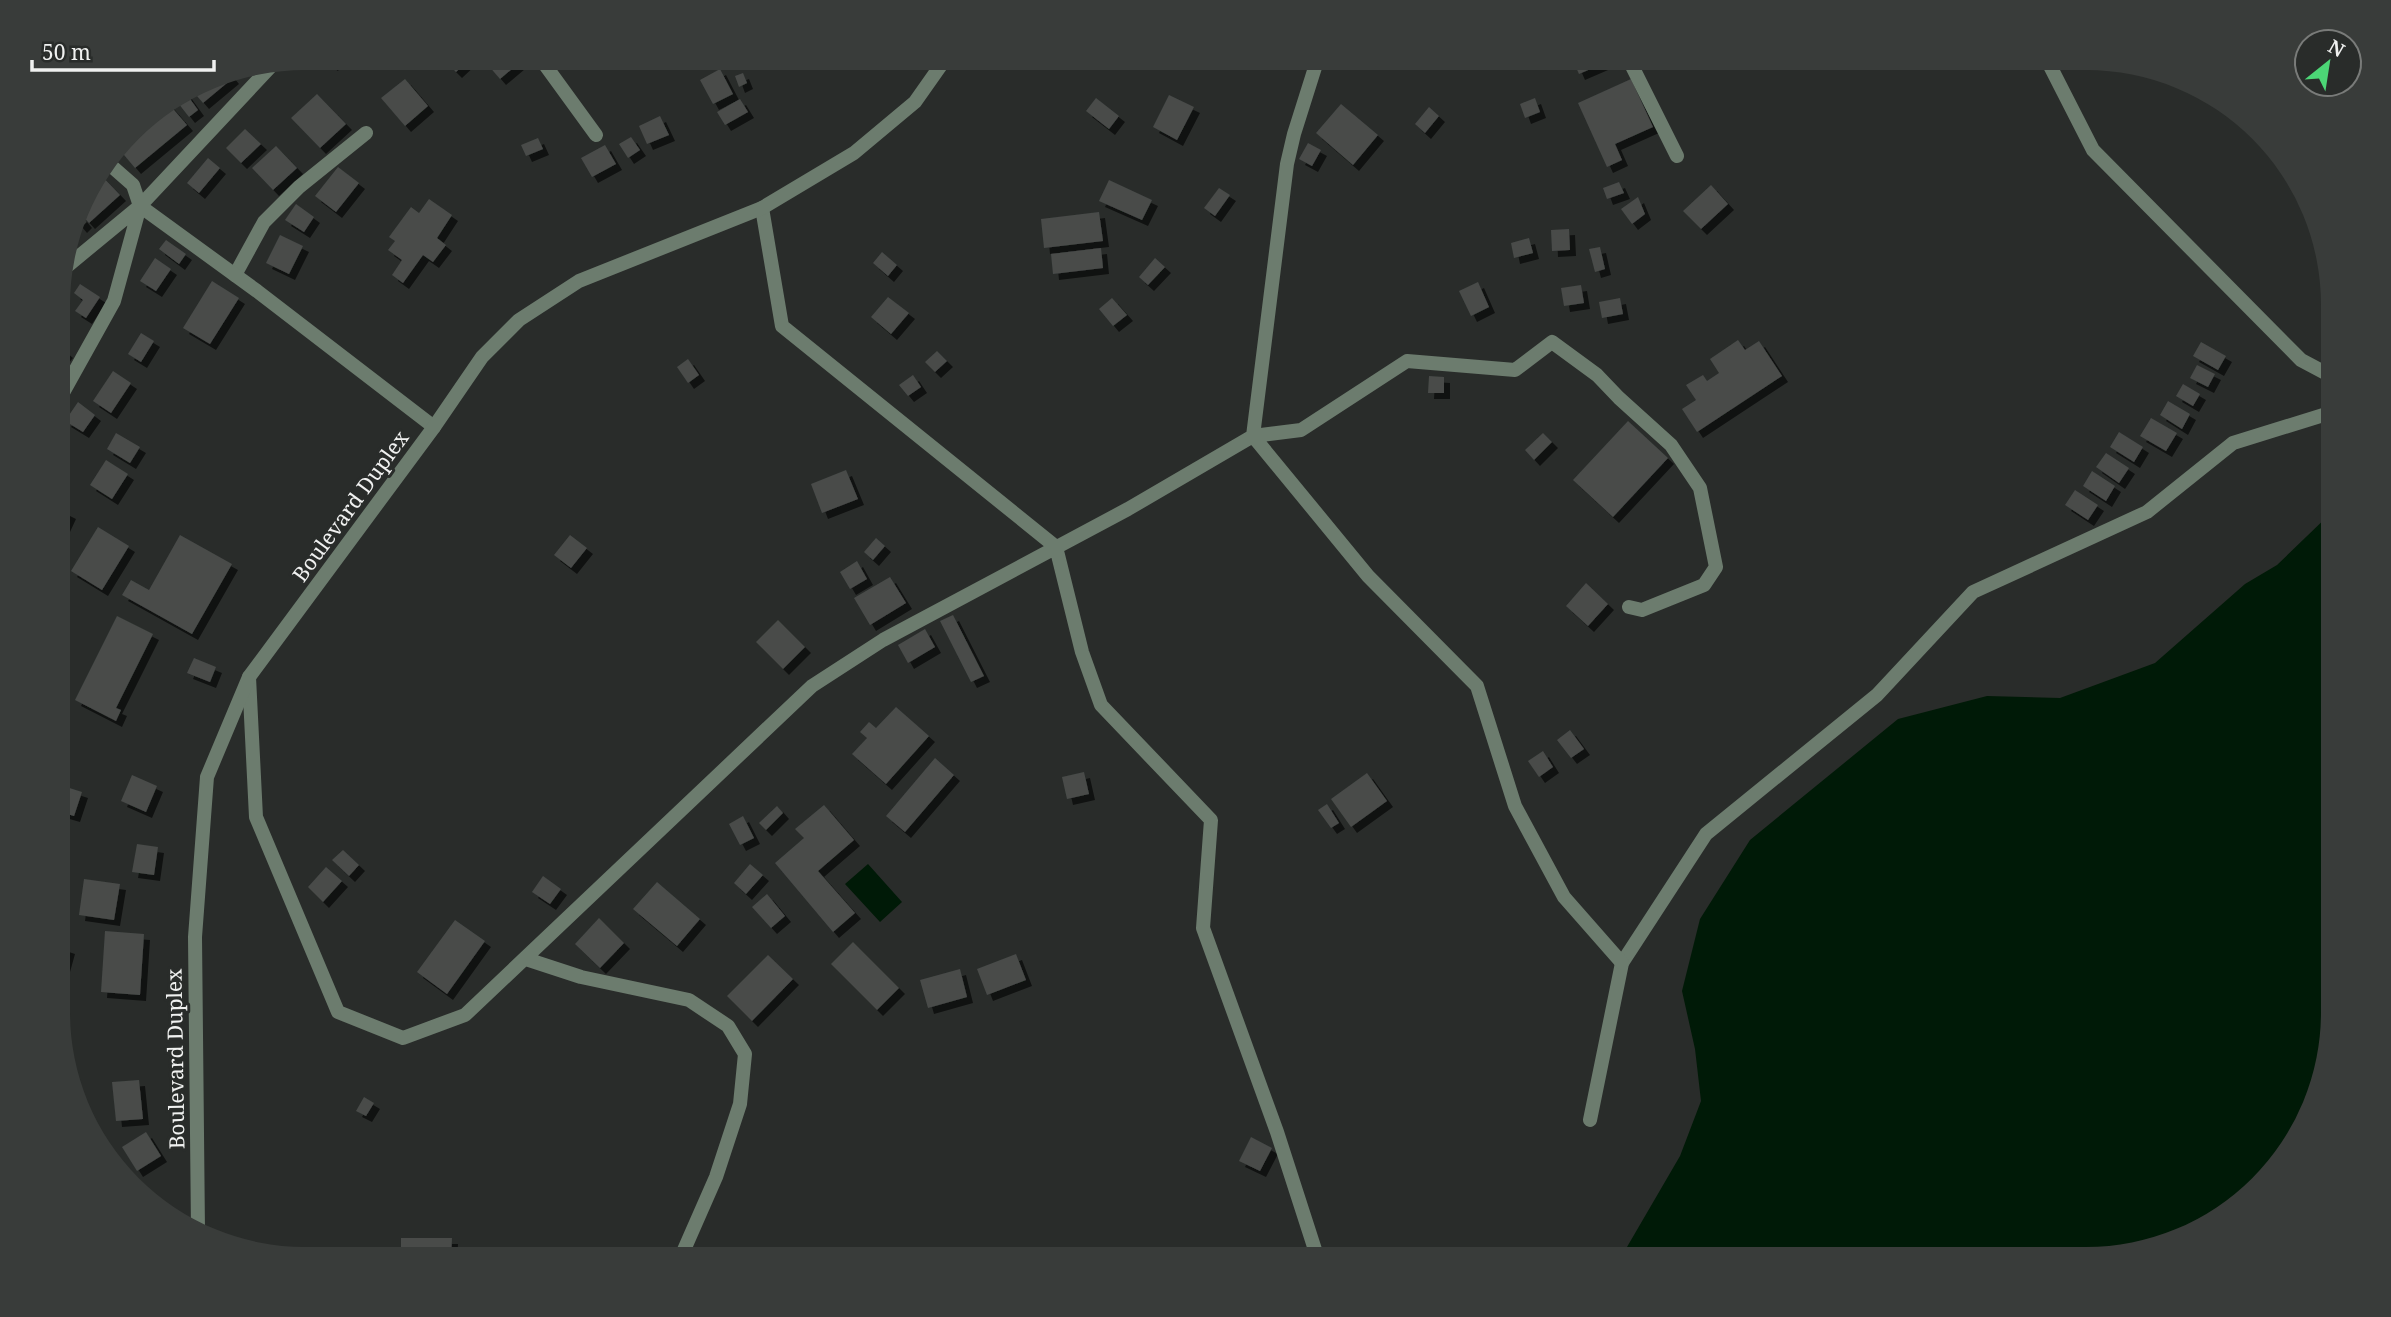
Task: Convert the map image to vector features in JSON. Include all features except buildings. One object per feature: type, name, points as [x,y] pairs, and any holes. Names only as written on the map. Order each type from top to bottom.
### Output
[{"type":"street","points":[[1314,70],[1287,164],[1252,436],[1368,576],[1477,686],[1515,806],[1564,897],[1622,963]]},
{"type":"street","points":[[1634,70],[1677,156]]},
{"type":"street","points":[[2052,70],[2093,150],[2301,360],[2321,371]]},
{"type":"street","points":[[549,71],[596,135]]},
{"type":"street","name":"Boulevard Duplex","points":[[198,1221],[195,937],[207,777],[249,677],[434,427],[482,356],[519,320],[579,281],[762,208],[854,153],[915,102],[937,71]]},
{"type":"street","points":[[75,260],[140,206],[260,75]]},
{"type":"street","points":[[235,275],[264,222],[299,187],[366,133]]},
{"type":"street","points":[[71,378],[114,300],[140,206],[133,185],[114,169]]},
{"type":"street","points":[[140,206],[434,427]]},
{"type":"street","points":[[762,208],[782,326],[1056,547],[1082,652],[1101,705],[1211,820],[1202,928],[1277,1132],[1314,1246]]},
{"type":"street","points":[[249,677],[256,817],[338,1012],[403,1038],[466,1015],[812,685],[883,640],[1128,509],[1252,436],[1301,430],[1408,361],[1515,370],[1552,342],[1597,375],[1671,445],[1700,488],[1716,567],[1704,585],[1642,610],[1629,607]]},
{"type":"street","points":[[1590,1120],[1622,963],[1706,835],[1877,695],[1973,592],[2147,512],[2233,443],[2321,416]]},
{"type":"street","points":[[526,959],[581,976],[689,1000],[728,1026],[745,1054],[740,1104],[716,1177],[685,1247]]},
{"type":"shaded area","points":[[2321,523],[2319,1042],[2309,1087],[2297,1116],[2263,1167],[2241,1189],[2190,1223],[2161,1235],[2101,1246],[1627,1246],[1680,1156],[1701,1101],[1695,1049],[1682,991],[1700,919],[1750,840],[1898,719],[1987,696],[2060,698],[2155,663],[2245,584],[2277,565]]},
{"type":"shaded area","points":[[868,864],[902,902],[880,922],[845,884]]}]
